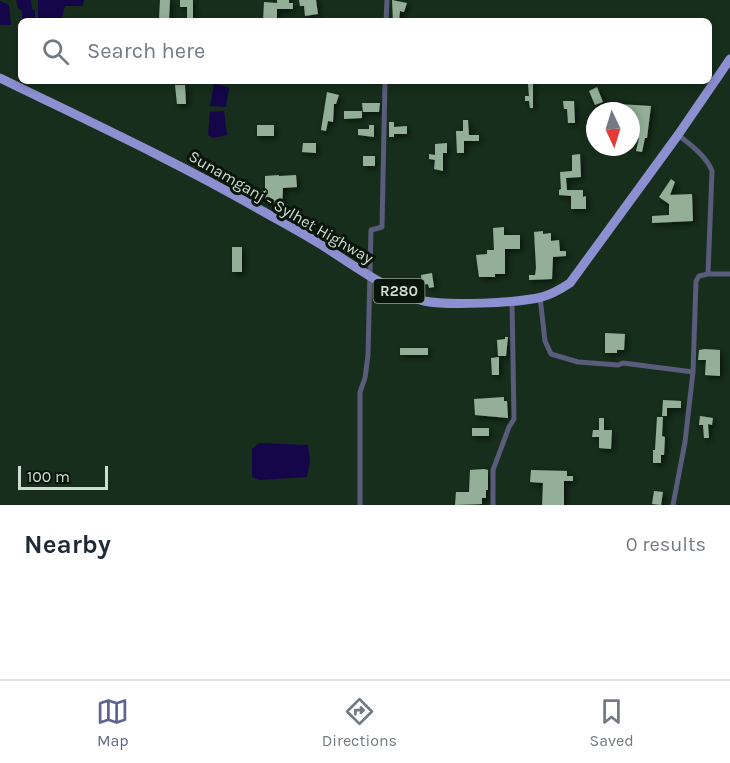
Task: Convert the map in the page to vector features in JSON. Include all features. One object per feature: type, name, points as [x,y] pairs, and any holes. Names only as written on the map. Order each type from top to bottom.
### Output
[{"type":"main road","name":"Sunamganj - Sylhet Highway","points":[[0,78],[200,176],[318,242],[370,276],[423,301],[449,303],[512,301],[540,297],[557,292],[570,283],[678,135],[730,59]]},
{"type":"street","points":[[386,18],[387,0]]},
{"type":"street","points":[[360,505],[360,392],[365,378],[368,355],[371,230],[382,227],[385,84]]},
{"type":"street","points":[[678,135],[702,156],[712,171],[708,274]]},
{"type":"street","points":[[673,505],[685,442],[693,372],[696,281],[699,276],[708,274],[730,274]]},
{"type":"street","points":[[540,297],[545,341],[551,354],[578,362],[618,365],[623,363],[693,372]]},
{"type":"street","points":[[493,505],[493,470],[514,419],[512,301]]},
{"type":"shaded area","points":[[16,0],[31,0],[35,18],[22,18],[22,11],[18,8]]},
{"type":"shaded area","points":[[38,0],[84,0],[83,6],[65,6],[62,18],[38,18]]},
{"type":"shaded area","points":[[0,1],[9,5],[11,25],[0,25]]},
{"type":"shaded area","points":[[214,84],[229,88],[226,107],[210,106]]},
{"type":"shaded area","points":[[224,111],[227,135],[213,138],[208,135],[210,112]]},
{"type":"shaded area","points":[[259,443],[308,445],[310,461],[307,477],[260,480],[252,477],[252,449]]},
{"type":"building","points":[[160,0],[170,0],[169,18],[159,18]]},
{"type":"building","points":[[180,0],[193,0],[193,18],[187,18],[187,7],[180,7]]},
{"type":"building","points":[[277,0],[289,0],[289,3],[293,3],[293,9],[277,9],[277,18],[263,18],[264,2],[277,3]]},
{"type":"building","points":[[299,0],[316,0],[318,14],[305,16],[304,6],[300,6]]},
{"type":"building","points":[[392,0],[407,3],[404,12],[400,11],[399,18],[393,18]]},
{"type":"building","points":[[528,84],[533,84],[533,108],[530,108],[529,101],[525,101],[525,96],[529,96]]},
{"type":"building","points":[[175,85],[185,85],[186,104],[177,104]]},
{"type":"building","points":[[597,87],[603,102],[594,102],[589,91]]},
{"type":"building","points":[[327,92],[339,95],[334,104],[333,122],[328,121],[326,131],[321,130]]},
{"type":"building","points":[[563,101],[574,101],[575,123],[568,123],[567,109],[564,109]]},
{"type":"building","points":[[362,103],[380,103],[379,112],[363,112]]},
{"type":"building","points":[[640,105],[651,106],[647,138],[645,138],[642,152],[640,152]]},
{"type":"building","points":[[344,111],[362,111],[362,118],[344,119]]},
{"type":"building","points":[[463,120],[468,120],[469,135],[479,135],[479,141],[464,141],[464,153],[457,153],[456,131],[463,131]]},
{"type":"building","points":[[389,122],[394,122],[394,127],[407,126],[407,134],[394,134],[394,137],[389,137]]},
{"type":"building","points":[[257,125],[274,125],[274,136],[257,136]]},
{"type":"building","points":[[369,125],[374,125],[374,137],[358,135],[358,129],[369,129]]},
{"type":"building","points":[[303,143],[316,143],[316,153],[302,152]]},
{"type":"building","points":[[447,143],[447,153],[443,153],[443,171],[434,169],[435,160],[429,159],[429,154],[435,155],[435,144]]},
{"type":"building","points":[[580,154],[581,177],[566,178],[567,190],[583,190],[583,197],[586,196],[586,209],[571,209],[571,196],[559,195],[560,172],[572,171],[572,155]]},
{"type":"building","points":[[363,156],[375,156],[375,166],[363,166]]},
{"type":"building","points":[[296,175],[297,187],[283,188],[282,209],[265,199],[265,176]]},
{"type":"building","points":[[671,179],[675,182],[670,195],[692,194],[693,221],[652,223],[652,216],[669,215],[669,204],[659,197]]},
{"type":"building","points":[[504,227],[504,235],[520,235],[520,249],[505,249],[505,274],[495,274],[495,277],[479,277],[476,255],[487,254],[487,250],[494,250],[493,228]]},
{"type":"building","points":[[543,231],[543,234],[551,233],[551,241],[559,240],[560,251],[566,251],[566,256],[553,257],[552,279],[529,280],[529,275],[535,275],[536,268],[534,232]]},
{"type":"building","points":[[232,247],[242,247],[242,272],[232,272]]},
{"type":"building","points":[[432,273],[434,287],[429,288],[428,284],[422,285],[421,275]]},
{"type":"building","points":[[605,333],[625,334],[624,350],[617,350],[617,353],[605,353]]},
{"type":"building","points":[[508,337],[506,356],[498,356],[497,340],[505,339]]},
{"type":"building","points":[[400,348],[428,348],[428,355],[400,355]]},
{"type":"building","points":[[699,350],[720,350],[720,376],[705,375],[706,360],[698,360]]},
{"type":"building","points":[[499,357],[499,375],[492,375],[491,358]]},
{"type":"building","points":[[504,397],[504,401],[507,401],[508,418],[475,415],[474,399]]},
{"type":"building","points":[[663,400],[681,401],[681,408],[667,408],[667,416],[662,416]]},
{"type":"building","points":[[700,416],[713,418],[712,425],[708,424],[709,438],[704,438],[703,425],[699,425]]},
{"type":"building","points":[[657,417],[663,417],[664,455],[661,455],[661,463],[653,463],[653,450],[655,450]]},
{"type":"building","points":[[599,418],[604,418],[604,430],[612,430],[611,449],[599,448],[599,437],[592,437],[593,430],[599,430]]},
{"type":"building","points":[[472,428],[489,428],[489,436],[472,436]]},
{"type":"building","points":[[470,470],[488,470],[488,490],[486,490],[486,498],[482,498],[482,504],[455,505],[456,492],[469,492]]},
{"type":"building","points":[[531,470],[567,471],[567,476],[573,476],[573,481],[564,481],[564,505],[542,505],[543,483],[530,482]]},
{"type":"building","points":[[654,491],[663,492],[661,505],[652,504]]}]
